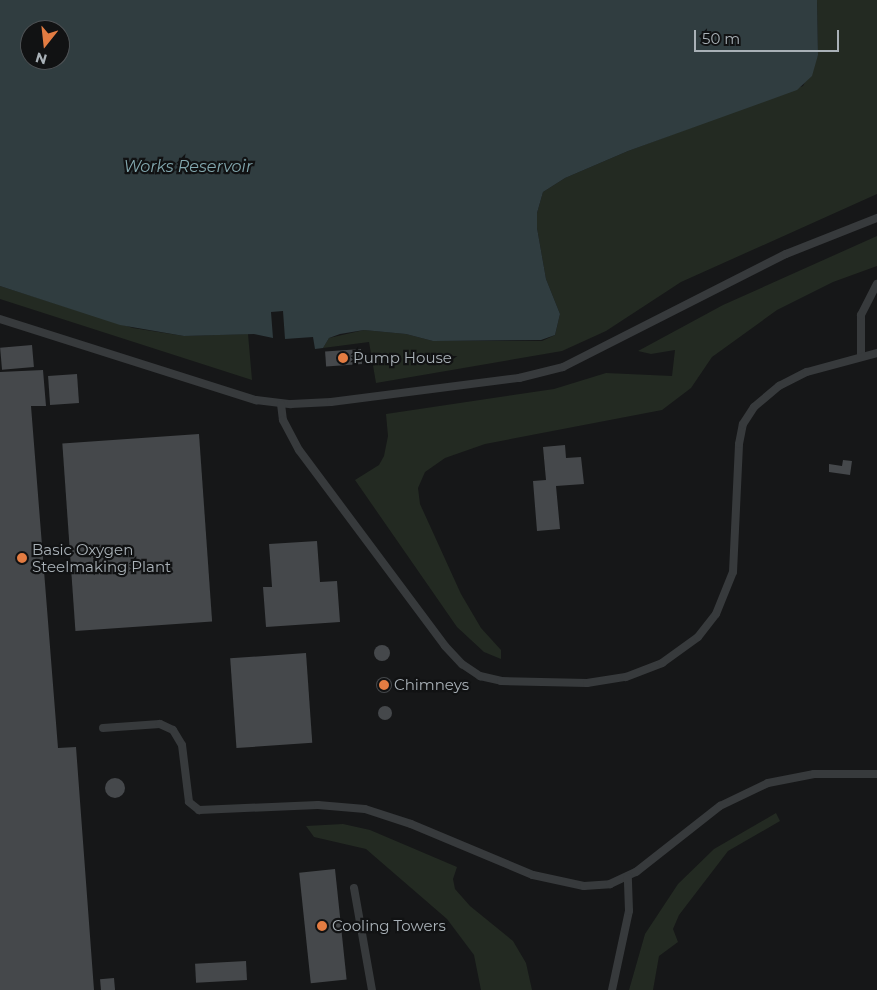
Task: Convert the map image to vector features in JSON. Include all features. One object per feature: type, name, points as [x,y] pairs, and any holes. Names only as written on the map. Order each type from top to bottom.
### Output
[{"type":"lane","points":[[0,319],[246,397],[281,404],[330,402],[513,379],[553,370],[596,353],[786,254],[877,218]]},
{"type":"lane","points":[[861,356],[861,315],[867,297],[877,284]]},
{"type":"lane","points":[[281,404],[283,420],[298,450],[455,658],[472,672],[487,678],[533,683],[587,683],[646,670],[676,655],[698,638],[724,599],[733,572],[739,444],[748,415],[769,392],[789,380],[861,356],[877,353]]},
{"type":"lane","points":[[103,728],[160,724],[174,730],[182,745],[190,802],[199,810],[349,807],[411,824],[550,880],[599,886],[628,877],[651,863],[720,806],[748,790],[768,783],[814,774],[877,774]]},
{"type":"lane","points":[[612,990],[629,911],[628,877]]},
{"type":"lane","points":[[354,888],[372,990]]},
{"type":"shaded area","points":[[817,0],[877,0],[877,194],[681,282],[606,331],[562,351],[376,383],[369,342],[323,348],[329,338],[364,330],[406,334],[433,341],[542,341],[555,335],[560,314],[546,279],[537,228],[537,213],[543,192],[565,178],[628,151],[803,86],[818,55]]},
{"type":"shaded area","points":[[877,236],[877,266],[833,282],[777,310],[712,357],[691,388],[662,410],[485,444],[445,458],[425,472],[418,488],[420,504],[461,594],[481,628],[501,650],[501,659],[484,652],[457,627],[355,480],[379,465],[384,456],[388,436],[386,414],[554,389],[606,373],[672,376],[675,350],[651,354],[638,351],[723,305]]},
{"type":"shaded area","points":[[0,286],[133,328],[184,336],[248,334],[252,380],[0,299]]},
{"type":"shaded area","points":[[776,813],[780,821],[728,851],[679,915],[673,929],[678,942],[659,956],[653,990],[629,990],[645,934],[678,884],[714,849]]},
{"type":"shaded area","points":[[343,824],[370,830],[457,867],[453,879],[455,889],[470,906],[513,941],[526,963],[532,990],[481,990],[474,955],[447,919],[366,849],[314,837],[306,826]]},
{"type":"water","name":"Works Reservoir","points":[[0,0],[817,0],[818,55],[812,76],[797,90],[628,151],[565,178],[543,192],[537,213],[537,228],[546,279],[560,314],[555,335],[541,340],[433,341],[406,334],[364,330],[329,338],[323,348],[315,349],[313,337],[285,339],[283,311],[271,312],[273,338],[254,334],[184,336],[120,325],[0,286]]},
{"type":"building","points":[[32,345],[34,367],[2,370],[0,348]]},
{"type":"building","name":"Pump House","points":[[361,349],[362,364],[326,366],[325,352]]},
{"type":"building","name":"Basic Oxygen Steelmaking Plant","points":[[43,370],[46,406],[31,406],[58,748],[76,747],[94,990],[0,990],[0,372]]},
{"type":"building","points":[[77,374],[79,403],[50,405],[48,376]]},
{"type":"building","points":[[199,434],[212,622],[75,631],[62,444]]},
{"type":"building","points":[[565,445],[566,458],[581,457],[584,484],[556,486],[560,529],[537,531],[533,481],[546,480],[543,447]]},
{"type":"building","points":[[843,460],[852,461],[850,475],[829,472],[829,464],[842,466]]},
{"type":"building","points":[[317,541],[320,582],[337,581],[340,622],[266,627],[263,587],[272,587],[269,544]]},
{"type":"building","points":[[379,645],[385,645],[390,650],[388,659],[379,661],[374,656],[374,650]]},
{"type":"building","points":[[306,653],[312,743],[236,748],[230,658]]},
{"type":"building","name":"Chimneys","points":[[384,677],[390,679],[392,685],[390,691],[384,693],[378,691],[376,685],[378,679]]},
{"type":"building","points":[[382,706],[388,706],[392,713],[388,720],[382,720],[378,716],[378,710]]},
{"type":"building","points":[[115,778],[122,781],[125,788],[122,795],[115,798],[108,795],[105,788],[108,781]]},
{"type":"building","name":"Cooling Towers","points":[[335,869],[347,979],[311,983],[299,873]]},
{"type":"building","points":[[246,961],[247,980],[196,983],[195,964]]},
{"type":"building","points":[[114,978],[115,990],[101,990],[100,979]]},
{"type":"place","name":"Pump House","points":[[343,358]]},
{"type":"place","name":"Basic Oxygen Steelmaking Plant","points":[[22,558]]},
{"type":"place","name":"Chimneys","points":[[384,685]]},
{"type":"place","name":"Cooling Towers","points":[[322,926]]}]
